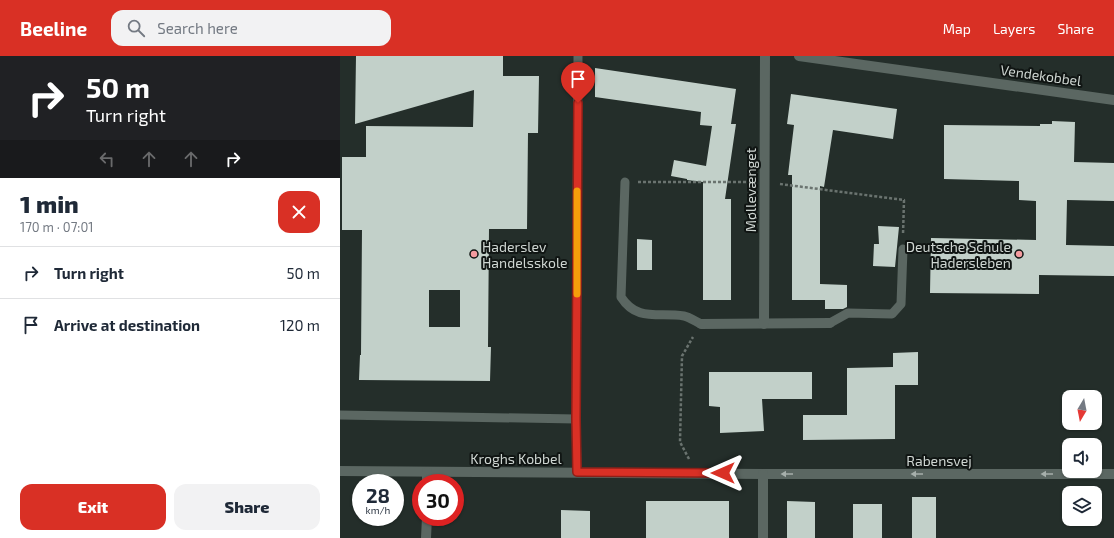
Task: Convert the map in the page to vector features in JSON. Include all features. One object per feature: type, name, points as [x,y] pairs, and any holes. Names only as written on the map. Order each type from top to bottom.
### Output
[{"type":"street","name":"Møllevænget","points":[[764,56],[764,324]]},
{"type":"street","name":"Vendekobbel","points":[[799,56],[1114,100]]},
{"type":"street","points":[[701,324],[830,323]]},
{"type":"street","name":"Kroghs Kobbel","points":[[340,471],[763,474]]},
{"type":"street","points":[[763,474],[763,538]]},
{"type":"street","name":"Rabensvej","points":[[763,474],[1114,474]]},
{"type":"street","points":[[426,526],[426,538]]},
{"type":"lane","points":[[577,472],[578,56]]},
{"type":"lane","points":[[625,182],[621,297],[626,305],[638,314],[685,316],[701,324]]},
{"type":"lane","points":[[830,323],[848,313],[892,314],[901,304],[903,249]]},
{"type":"lane","points":[[340,415],[576,419]]},
{"type":"path","points":[[625,182],[764,182],[904,200],[903,249]]},
{"type":"path","points":[[696,473],[680,442],[682,356],[701,324]]},
{"type":"building","points":[[356,56],[503,56],[503,76],[539,76],[538,133],[528,133],[527,229],[489,229],[488,347],[491,347],[490,381],[359,380],[361,355],[362,230],[342,230],[342,157],[366,157],[366,126],[473,127],[474,90],[355,124]],"holes":[[[429,290],[460,290],[460,327],[429,327]]]},
{"type":"building","points":[[595,68],[736,89],[731,124],[736,124],[725,199],[731,199],[731,300],[703,300],[703,182],[671,176],[674,160],[706,166],[712,126],[700,125],[701,112],[595,97]]},
{"type":"building","points":[[791,94],[897,109],[893,139],[833,130],[824,187],[820,186],[820,284],[847,285],[847,307],[843,309],[825,309],[825,300],[792,300],[792,175],[788,175],[794,125],[787,124]]},
{"type":"building","points":[[1052,121],[1075,122],[1074,162],[1114,163],[1114,201],[1067,200],[1066,245],[1114,246],[1114,276],[1039,275],[1039,294],[930,293],[931,238],[1036,240],[1036,201],[1019,200],[1019,181],[944,179],[944,125],[1040,126],[1040,124],[1052,124]]},
{"type":"building","points":[[878,226],[899,227],[895,267],[873,266],[874,244],[879,244]]},
{"type":"building","points":[[637,239],[652,240],[652,270],[637,270]]},
{"type":"building","points":[[918,352],[918,385],[895,385],[895,439],[803,440],[803,415],[847,415],[847,368],[893,367],[893,353]]},
{"type":"building","points":[[709,372],[812,372],[812,399],[762,399],[764,431],[720,433],[720,407],[709,406]]},
{"type":"building","points":[[912,497],[936,497],[936,538],[912,538]]},
{"type":"building","points":[[646,501],[729,501],[729,538],[646,538]]},
{"type":"building","points":[[787,501],[815,502],[815,538],[787,538]]},
{"type":"building","points":[[853,504],[882,504],[882,538],[853,538]]},
{"type":"building","points":[[561,510],[590,511],[590,538],[561,538]]},
{"type":"slow traffic","points":[[577,191],[577,294]]},
{"type":"place","name":"Haderslev Handelsskole","points":[[474,254]]},
{"type":"place","name":"Deutsche Schule Hadersleben","points":[[1019,254]]},
{"type":"route","points":[[578,103],[577,472],[723,473]]}]
